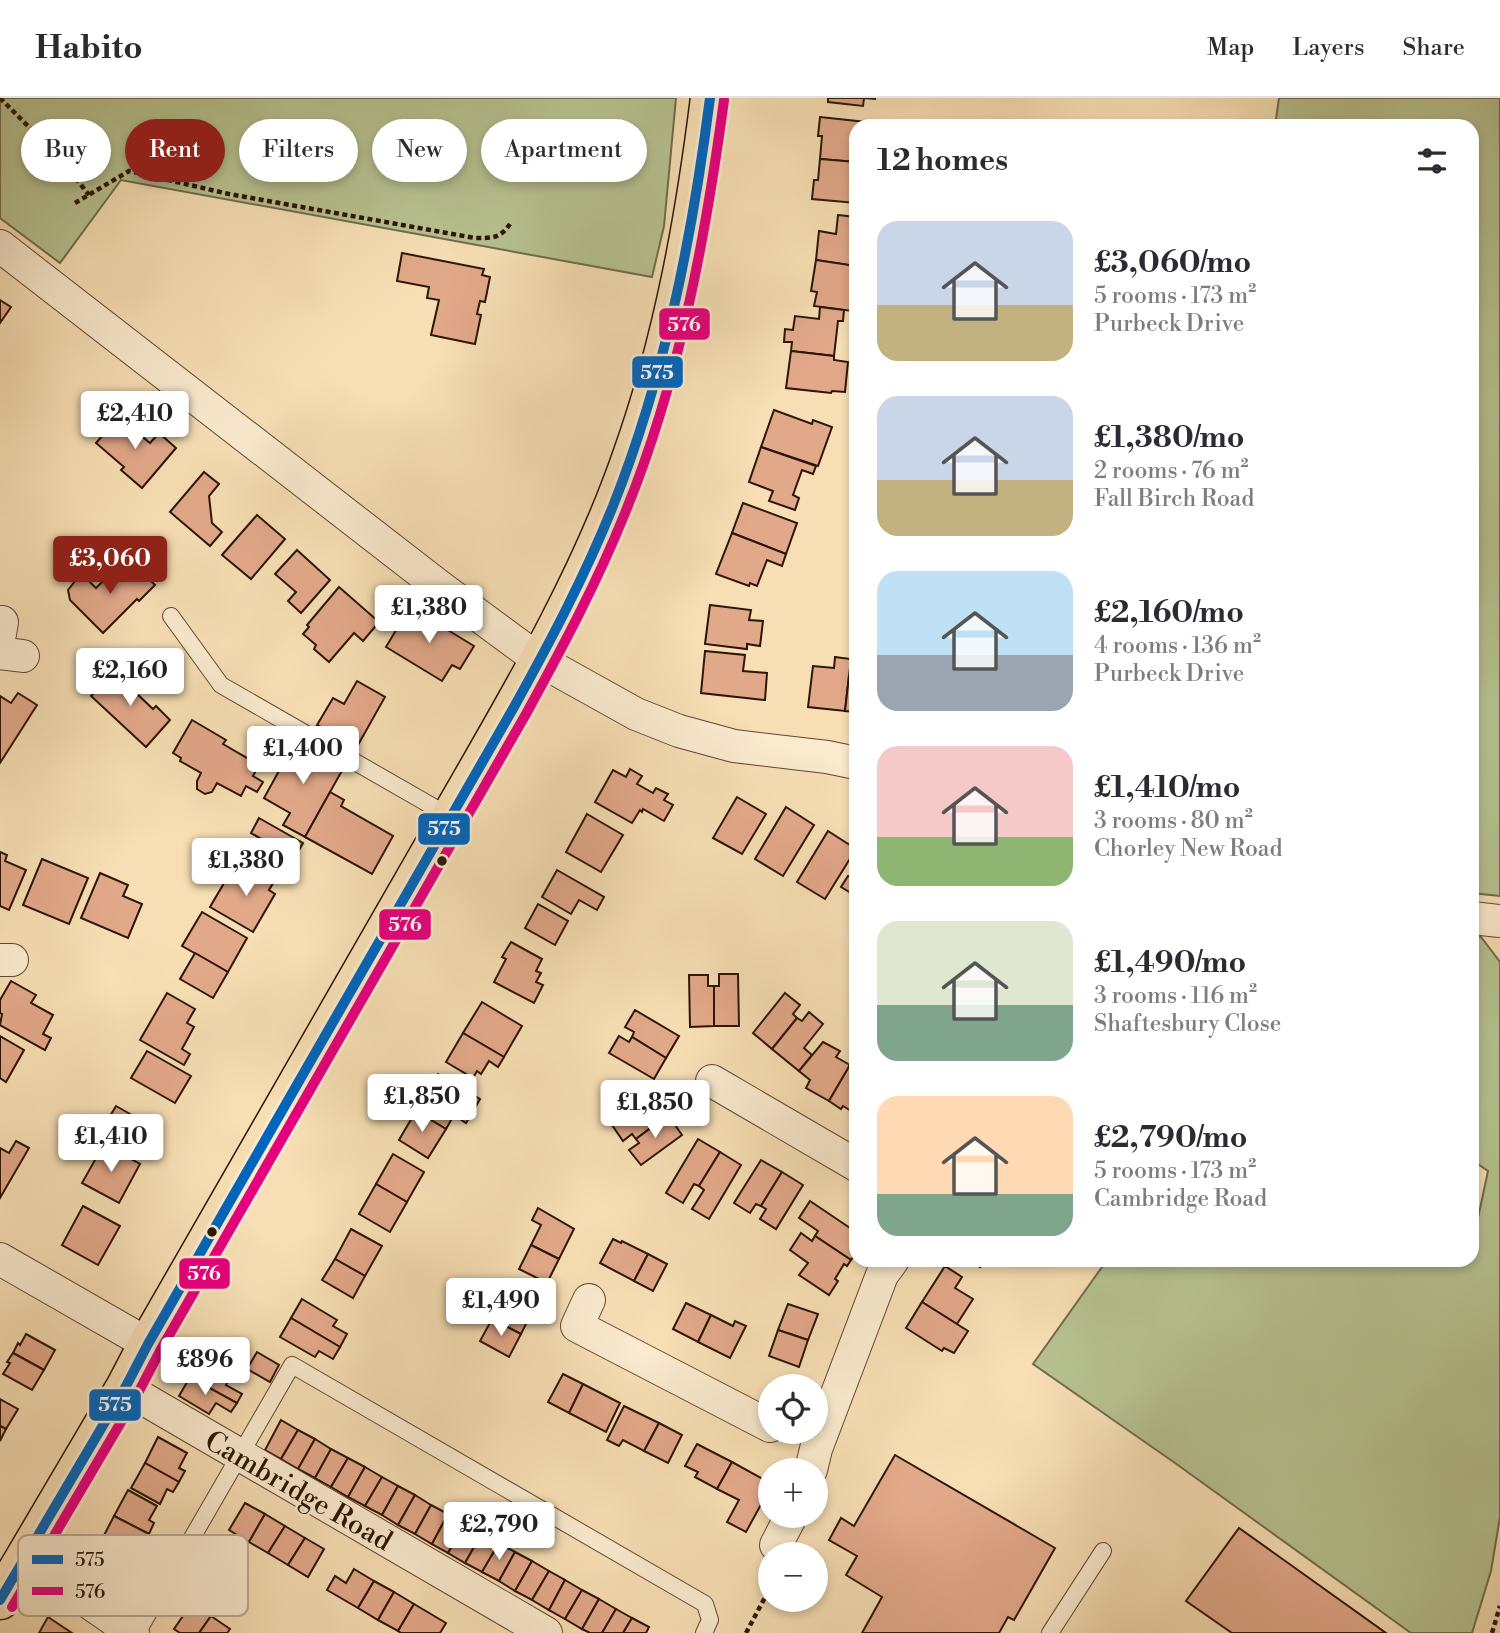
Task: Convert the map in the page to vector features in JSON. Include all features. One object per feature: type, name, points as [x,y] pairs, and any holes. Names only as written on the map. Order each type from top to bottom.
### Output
[{"type":"highway","points":[[38,1535],[125,1388],[539,660],[603,534],[633,455],[666,345],[694,215],[710,98]]},
{"type":"highway","points":[[0,1600],[18,1568]]},
{"type":"street","points":[[0,246],[439,587],[539,660],[636,714],[679,731],[734,746],[849,762]]},
{"type":"street","points":[[1479,919],[1500,922]]},
{"type":"street","points":[[712,1081],[849,1161]]},
{"type":"street","points":[[0,1258],[148,1344]]},
{"type":"street","points":[[814,1458],[882,1275],[888,1267]]},
{"type":"street","points":[[589,1300],[577,1326],[758,1420]]},
{"type":"street","name":"Cambridge Road","points":[[125,1388],[546,1633]]},
{"type":"street","points":[[795,1444],[811,1458]]},
{"type":"street","points":[[110,1616],[135,1633]]},
{"type":"lane","points":[[170,616],[221,685],[450,817]]},
{"type":"lane","points":[[193,1535],[292,1365],[705,1604],[710,1620],[704,1633]]},
{"type":"lane","points":[[1050,1633],[1103,1552]]},
{"type":"lane","points":[[135,1633],[145,1616]]},
{"type":"path","points":[[0,98],[59,157],[89,195]]},
{"type":"path","points":[[75,203],[129,171],[257,199],[475,238],[491,238],[505,232],[512,221]]},
{"type":"path","points":[[1492,1633],[1500,1606]]},
{"type":"path","points":[[746,1633],[758,1610]]},
{"type":"green space","points":[[0,98],[676,98],[664,226],[652,277],[132,182],[225,182],[225,119],[125,119],[125,181],[121,180],[60,263],[0,218]]},
{"type":"green space","points":[[1279,98],[1500,98],[1500,896],[1479,894],[1479,119],[1276,119]]},
{"type":"green space","points":[[1479,937],[1500,962],[1500,1517],[1491,1571],[1472,1633],[1411,1633],[1033,1364],[1102,1267],[1479,1267],[1479,1213],[1488,1171],[1479,1165]]},
{"type":"building","points":[[828,98],[864,98],[863,106],[828,102]]},
{"type":"building","points":[[820,117],[849,120],[849,161],[820,159],[822,136],[818,136]]},
{"type":"building","points":[[820,159],[849,161],[849,202],[812,199],[814,180],[818,180]]},
{"type":"building","points":[[838,215],[849,216],[849,265],[816,260],[819,231],[836,234]]},
{"type":"building","points":[[402,253],[484,269],[482,275],[490,277],[485,302],[480,301],[477,314],[481,315],[475,344],[431,335],[439,300],[427,298],[429,287],[397,281]]},
{"type":"building","points":[[816,260],[849,265],[849,311],[814,306],[817,292],[811,291]]},
{"type":"building","points":[[0,300],[11,307],[0,323]]},
{"type":"building","points":[[820,307],[844,310],[843,321],[838,321],[834,356],[791,351],[792,342],[784,342],[785,329],[793,330],[795,316],[819,319]]},
{"type":"building","points":[[791,351],[834,356],[834,360],[848,362],[845,392],[786,388]]},
{"type":"building","points":[[774,410],[812,424],[813,420],[832,427],[818,466],[761,447]]},
{"type":"building","points":[[119,417],[150,443],[159,433],[176,448],[142,488],[121,470],[124,467],[96,443]]},
{"type":"building","points":[[761,447],[816,466],[813,474],[802,470],[793,495],[799,498],[795,510],[769,501],[773,491],[749,482]]},
{"type":"building","points":[[204,472],[219,484],[209,496],[212,523],[222,532],[210,546],[170,512]]},
{"type":"building","points":[[743,503],[797,523],[786,554],[732,533]]},
{"type":"building","points":[[257,515],[285,539],[251,579],[222,555]]},
{"type":"building","points":[[732,533],[786,554],[782,566],[767,560],[757,586],[750,583],[749,586],[716,574]]},
{"type":"building","points":[[297,550],[330,580],[301,613],[288,601],[296,592],[275,574]]},
{"type":"building","points":[[125,565],[133,573],[138,568],[155,585],[103,633],[70,600],[68,590],[76,580],[87,579],[96,588]]},
{"type":"building","points":[[339,587],[379,622],[363,641],[354,633],[329,662],[314,649],[316,645],[303,634],[309,627],[307,625]]},
{"type":"building","points":[[710,605],[751,610],[749,620],[763,621],[760,646],[747,644],[747,649],[705,644]]},
{"type":"building","points":[[410,607],[474,646],[460,669],[452,665],[442,681],[386,647]]},
{"type":"building","points":[[705,651],[745,655],[743,671],[767,673],[765,700],[701,693]]},
{"type":"building","points":[[835,657],[849,659],[845,711],[808,707],[813,666],[834,668]]},
{"type":"building","points":[[116,669],[153,709],[156,706],[170,720],[146,747],[91,696]]},
{"type":"building","points":[[849,676],[849,711],[845,711]]},
{"type":"building","points":[[357,681],[385,697],[353,754],[327,739],[330,732],[317,725],[333,698],[344,704]]},
{"type":"building","points":[[18,693],[37,705],[0,763],[0,696],[11,703]]},
{"type":"building","points":[[192,720],[226,740],[223,744],[259,765],[253,776],[263,782],[257,792],[246,786],[241,796],[217,783],[212,792],[205,794],[197,789],[201,773],[180,761],[181,758],[173,753]]},
{"type":"building","points":[[296,740],[344,767],[305,837],[283,825],[290,813],[264,798]]},
{"type":"building","points":[[630,769],[642,776],[637,784],[653,793],[656,788],[668,794],[664,800],[673,805],[664,821],[643,809],[632,823],[595,802],[613,770],[626,777]]},
{"type":"building","points":[[330,792],[344,800],[341,806],[393,836],[372,874],[305,837]]},
{"type":"building","points":[[737,797],[766,814],[742,854],[713,838]]},
{"type":"building","points":[[786,807],[814,825],[783,876],[755,859]]},
{"type":"building","points":[[587,814],[623,835],[601,872],[566,852]]},
{"type":"building","points":[[259,818],[303,843],[288,869],[257,852],[263,840],[251,833]]},
{"type":"building","points":[[828,831],[849,844],[849,860],[825,899],[797,882]]},
{"type":"building","points":[[0,852],[7,855],[5,861],[26,870],[9,910],[0,906]]},
{"type":"building","points":[[42,859],[88,878],[69,924],[23,905]]},
{"type":"building","points":[[258,863],[278,875],[269,890],[275,894],[253,932],[210,907],[227,878],[236,883],[242,874],[250,877]]},
{"type":"building","points":[[557,870],[604,897],[597,910],[579,900],[571,914],[542,897]]},
{"type":"building","points":[[100,873],[128,885],[123,896],[142,904],[128,938],[81,918]]},
{"type":"building","points":[[848,876],[849,876],[849,892],[841,887]]},
{"type":"building","points":[[538,904],[568,921],[555,945],[525,928]]},
{"type":"building","points":[[202,912],[247,938],[228,972],[182,946]]},
{"type":"building","points":[[511,942],[542,959],[536,971],[541,973],[536,982],[543,985],[534,1003],[494,982],[506,959],[502,957]]},
{"type":"building","points":[[195,953],[228,972],[213,998],[180,979]]},
{"type":"building","points":[[719,974],[738,974],[739,1026],[714,1026],[714,986],[719,986]]},
{"type":"building","points":[[689,975],[708,975],[708,986],[714,986],[714,1026],[690,1027]]},
{"type":"building","points":[[11,981],[36,995],[31,1003],[53,1015],[43,1034],[51,1038],[45,1050],[0,1025],[0,1000]]},
{"type":"building","points":[[167,993],[195,1009],[187,1023],[194,1027],[182,1049],[190,1054],[184,1065],[140,1040]]},
{"type":"building","points":[[785,993],[800,1005],[793,1014],[797,1018],[772,1049],[753,1033]]},
{"type":"building","points":[[482,1002],[522,1026],[504,1057],[463,1033]]},
{"type":"building","points":[[635,1010],[679,1036],[666,1058],[632,1037],[634,1032],[625,1027]]},
{"type":"building","points":[[809,1012],[823,1024],[804,1048],[812,1055],[799,1071],[772,1049],[797,1018],[802,1021]]},
{"type":"building","points":[[463,1033],[504,1057],[498,1067],[489,1061],[481,1074],[477,1071],[473,1078],[446,1062]]},
{"type":"building","points":[[0,1036],[24,1050],[6,1082],[0,1078]]},
{"type":"building","points":[[619,1036],[629,1042],[632,1037],[666,1058],[654,1079],[609,1053]]},
{"type":"building","points":[[823,1042],[840,1051],[836,1057],[849,1064],[829,1101],[806,1088],[810,1080],[799,1071]]},
{"type":"building","points":[[147,1051],[191,1076],[175,1103],[131,1078]]},
{"type":"building","points":[[849,1067],[849,1110],[843,1106],[841,1109],[829,1101]]},
{"type":"building","points":[[438,1074],[480,1099],[466,1123],[454,1115],[446,1129],[416,1111]]},
{"type":"building","points":[[653,1095],[668,1115],[636,1139],[632,1134],[623,1141],[612,1125]]},
{"type":"building","points":[[116,1106],[160,1131],[144,1158],[100,1133]]},
{"type":"building","points":[[416,1111],[446,1129],[428,1158],[399,1140]]},
{"type":"building","points":[[668,1115],[682,1135],[641,1165],[629,1150],[639,1143],[636,1139]]},
{"type":"building","points":[[698,1139],[720,1152],[699,1186],[694,1184],[683,1203],[666,1193]]},
{"type":"building","points":[[16,1141],[29,1148],[0,1198],[0,1148],[9,1153]]},
{"type":"building","points":[[104,1144],[140,1164],[119,1203],[82,1183]]},
{"type":"building","points":[[720,1152],[741,1165],[709,1219],[692,1209],[704,1190],[699,1186]]},
{"type":"building","points":[[393,1154],[424,1172],[407,1202],[376,1184]]},
{"type":"building","points":[[761,1160],[782,1172],[761,1206],[756,1204],[750,1213],[734,1203]]},
{"type":"building","points":[[782,1172],[803,1185],[776,1229],[760,1219],[766,1209],[761,1206]]},
{"type":"building","points":[[376,1184],[407,1202],[390,1232],[359,1214]]},
{"type":"building","points":[[810,1201],[849,1227],[849,1259],[815,1236],[818,1231],[799,1218]]},
{"type":"building","points":[[83,1206],[120,1226],[98,1265],[62,1245]]},
{"type":"building","points":[[538,1208],[574,1229],[559,1259],[531,1245],[541,1225],[532,1220]]},
{"type":"building","points":[[351,1229],[382,1246],[365,1276],[335,1259]]},
{"type":"building","points":[[801,1233],[812,1241],[815,1236],[849,1259],[849,1263],[847,1266],[844,1264],[829,1295],[799,1275],[808,1263],[790,1250]]},
{"type":"building","points":[[613,1239],[648,1254],[634,1281],[600,1263]]},
{"type":"building","points":[[531,1245],[559,1259],[547,1283],[519,1269]]},
{"type":"building","points":[[648,1254],[667,1264],[653,1291],[634,1281]]},
{"type":"building","points":[[335,1259],[365,1276],[353,1298],[322,1280]]},
{"type":"building","points":[[944,1267],[962,1277],[955,1288],[973,1299],[957,1324],[922,1302]]},
{"type":"building","points":[[493,1289],[533,1310],[521,1334],[480,1312]]},
{"type":"building","points":[[302,1299],[337,1320],[333,1326],[347,1334],[340,1347],[291,1318]]},
{"type":"building","points":[[922,1302],[968,1331],[954,1353],[944,1348],[942,1351],[906,1328]]},
{"type":"building","points":[[686,1303],[711,1315],[698,1342],[673,1329]]},
{"type":"building","points":[[788,1304],[818,1314],[808,1340],[778,1330]]},
{"type":"building","points":[[711,1315],[733,1326],[735,1321],[746,1326],[730,1358],[698,1342]]},
{"type":"building","points":[[291,1318],[340,1347],[333,1359],[319,1351],[315,1357],[280,1337]]},
{"type":"building","points":[[492,1319],[521,1334],[509,1357],[480,1341]]},
{"type":"building","points":[[778,1330],[808,1340],[799,1367],[769,1356]]},
{"type":"building","points":[[26,1334],[55,1350],[44,1370],[13,1353]]},
{"type":"building","points":[[257,1352],[279,1365],[270,1382],[247,1369]]},
{"type":"building","points":[[13,1353],[44,1370],[32,1390],[3,1374]]},
{"type":"building","points":[[202,1357],[232,1374],[226,1385],[242,1394],[237,1403],[190,1377]]},
{"type":"building","points":[[563,1374],[583,1384],[569,1413],[548,1402]]},
{"type":"building","points":[[190,1377],[237,1403],[231,1412],[216,1403],[209,1414],[179,1396]]},
{"type":"building","points":[[583,1384],[620,1403],[606,1432],[569,1413]]},
{"type":"building","points":[[0,1399],[18,1409],[6,1429],[0,1426]]},
{"type":"building","points":[[624,1406],[659,1423],[644,1451],[623,1440],[619,1446],[607,1440]]},
{"type":"building","points":[[281,1420],[298,1430],[281,1459],[265,1450]]},
{"type":"building","points":[[659,1423],[682,1435],[668,1463],[644,1451]]},
{"type":"building","points":[[0,1426],[6,1429],[0,1441]]},
{"type":"building","points":[[298,1430],[315,1439],[298,1469],[281,1459]]},
{"type":"building","points":[[158,1437],[187,1453],[179,1468],[185,1471],[179,1482],[145,1463]]},
{"type":"building","points":[[315,1439],[331,1449],[315,1478],[298,1469]]},
{"type":"building","points":[[697,1444],[732,1462],[717,1489],[695,1477],[698,1472],[685,1466]]},
{"type":"building","points":[[331,1449],[348,1458],[331,1487],[315,1478]]},
{"type":"building","points":[[895,1455],[1055,1548],[1014,1620],[1008,1617],[999,1633],[862,1633],[882,1597],[846,1575],[857,1556],[829,1540],[841,1518],[854,1526]]},
{"type":"building","points":[[348,1458],[365,1467],[348,1497],[331,1487]]},
{"type":"building","points":[[732,1462],[758,1476],[758,1510],[746,1532],[727,1522],[739,1500],[717,1489]]},
{"type":"building","points":[[145,1463],[179,1482],[173,1492],[167,1489],[160,1504],[131,1488]]},
{"type":"building","points":[[365,1467],[382,1477],[365,1506],[348,1497]]},
{"type":"building","points":[[382,1477],[398,1486],[382,1515],[365,1506]]},
{"type":"building","points":[[398,1486],[415,1495],[398,1525],[382,1515]]},
{"type":"building","points":[[128,1490],[157,1506],[149,1520],[154,1523],[149,1534],[114,1516]]},
{"type":"building","points":[[415,1495],[431,1505],[415,1534],[398,1525]]},
{"type":"building","points":[[245,1503],[265,1514],[249,1542],[248,1535],[237,1535],[229,1530]]},
{"type":"building","points":[[431,1505],[448,1514],[432,1544],[415,1534]]},
{"type":"building","points":[[265,1514],[285,1526],[268,1553],[249,1542]]},
{"type":"building","points":[[448,1514],[465,1524],[448,1553],[432,1544]]},
{"type":"building","points":[[114,1516],[149,1534],[148,1535],[104,1535]]},
{"type":"building","points":[[465,1524],[482,1533],[465,1563],[448,1553]]},
{"type":"building","points":[[285,1526],[305,1538],[288,1565],[268,1553]]},
{"type":"building","points":[[1239,1528],[1386,1633],[1232,1633],[1186,1601]]},
{"type":"building","points":[[482,1533],[499,1543],[482,1572],[465,1563]]},
{"type":"building","points":[[305,1538],[324,1549],[308,1577],[288,1565]]},
{"type":"building","points":[[499,1543],[515,1552],[499,1581],[482,1572]]},
{"type":"building","points":[[515,1552],[532,1561],[515,1591],[499,1581]]},
{"type":"building","points":[[532,1561],[549,1571],[532,1600],[515,1591]]},
{"type":"building","points":[[354,1569],[374,1581],[358,1608],[327,1590],[335,1576],[346,1583]]},
{"type":"building","points":[[549,1571],[565,1580],[549,1610],[532,1600]]},
{"type":"building","points":[[565,1580],[582,1590],[565,1619],[549,1610]]},
{"type":"building","points":[[374,1581],[394,1592],[378,1620],[358,1608]]},
{"type":"building","points":[[582,1590],[599,1599],[582,1629],[565,1619]]},
{"type":"building","points":[[394,1592],[414,1604],[398,1631],[378,1620]]},
{"type":"building","points":[[599,1599],[616,1609],[602,1633],[590,1633],[582,1629]]},
{"type":"building","points":[[414,1604],[446,1623],[440,1633],[398,1631]]},
{"type":"building","points":[[616,1609],[632,1618],[623,1633],[602,1633]]},
{"type":"building","points":[[183,1616],[211,1616],[199,1633],[180,1633],[174,1629]]},
{"type":"building","points":[[211,1616],[230,1629],[227,1633],[199,1633]]},
{"type":"building","points":[[48,1617],[72,1633],[39,1633]]},
{"type":"building","points":[[632,1618],[649,1627],[646,1633],[623,1633]]},
{"type":"transit line","name":"575","points":[[38,1535],[514,707],[579,583],[631,457],[662,356],[695,202],[710,98]]},
{"type":"transit line","name":"576","points":[[54,1535],[526,714],[591,590],[625,513],[661,413],[699,258],[724,100]]},
{"type":"transit line","name":"575","points":[[0,1600],[18,1569]]},
{"type":"transit line","name":"576","points":[[12,1607],[18,1597]]}]
